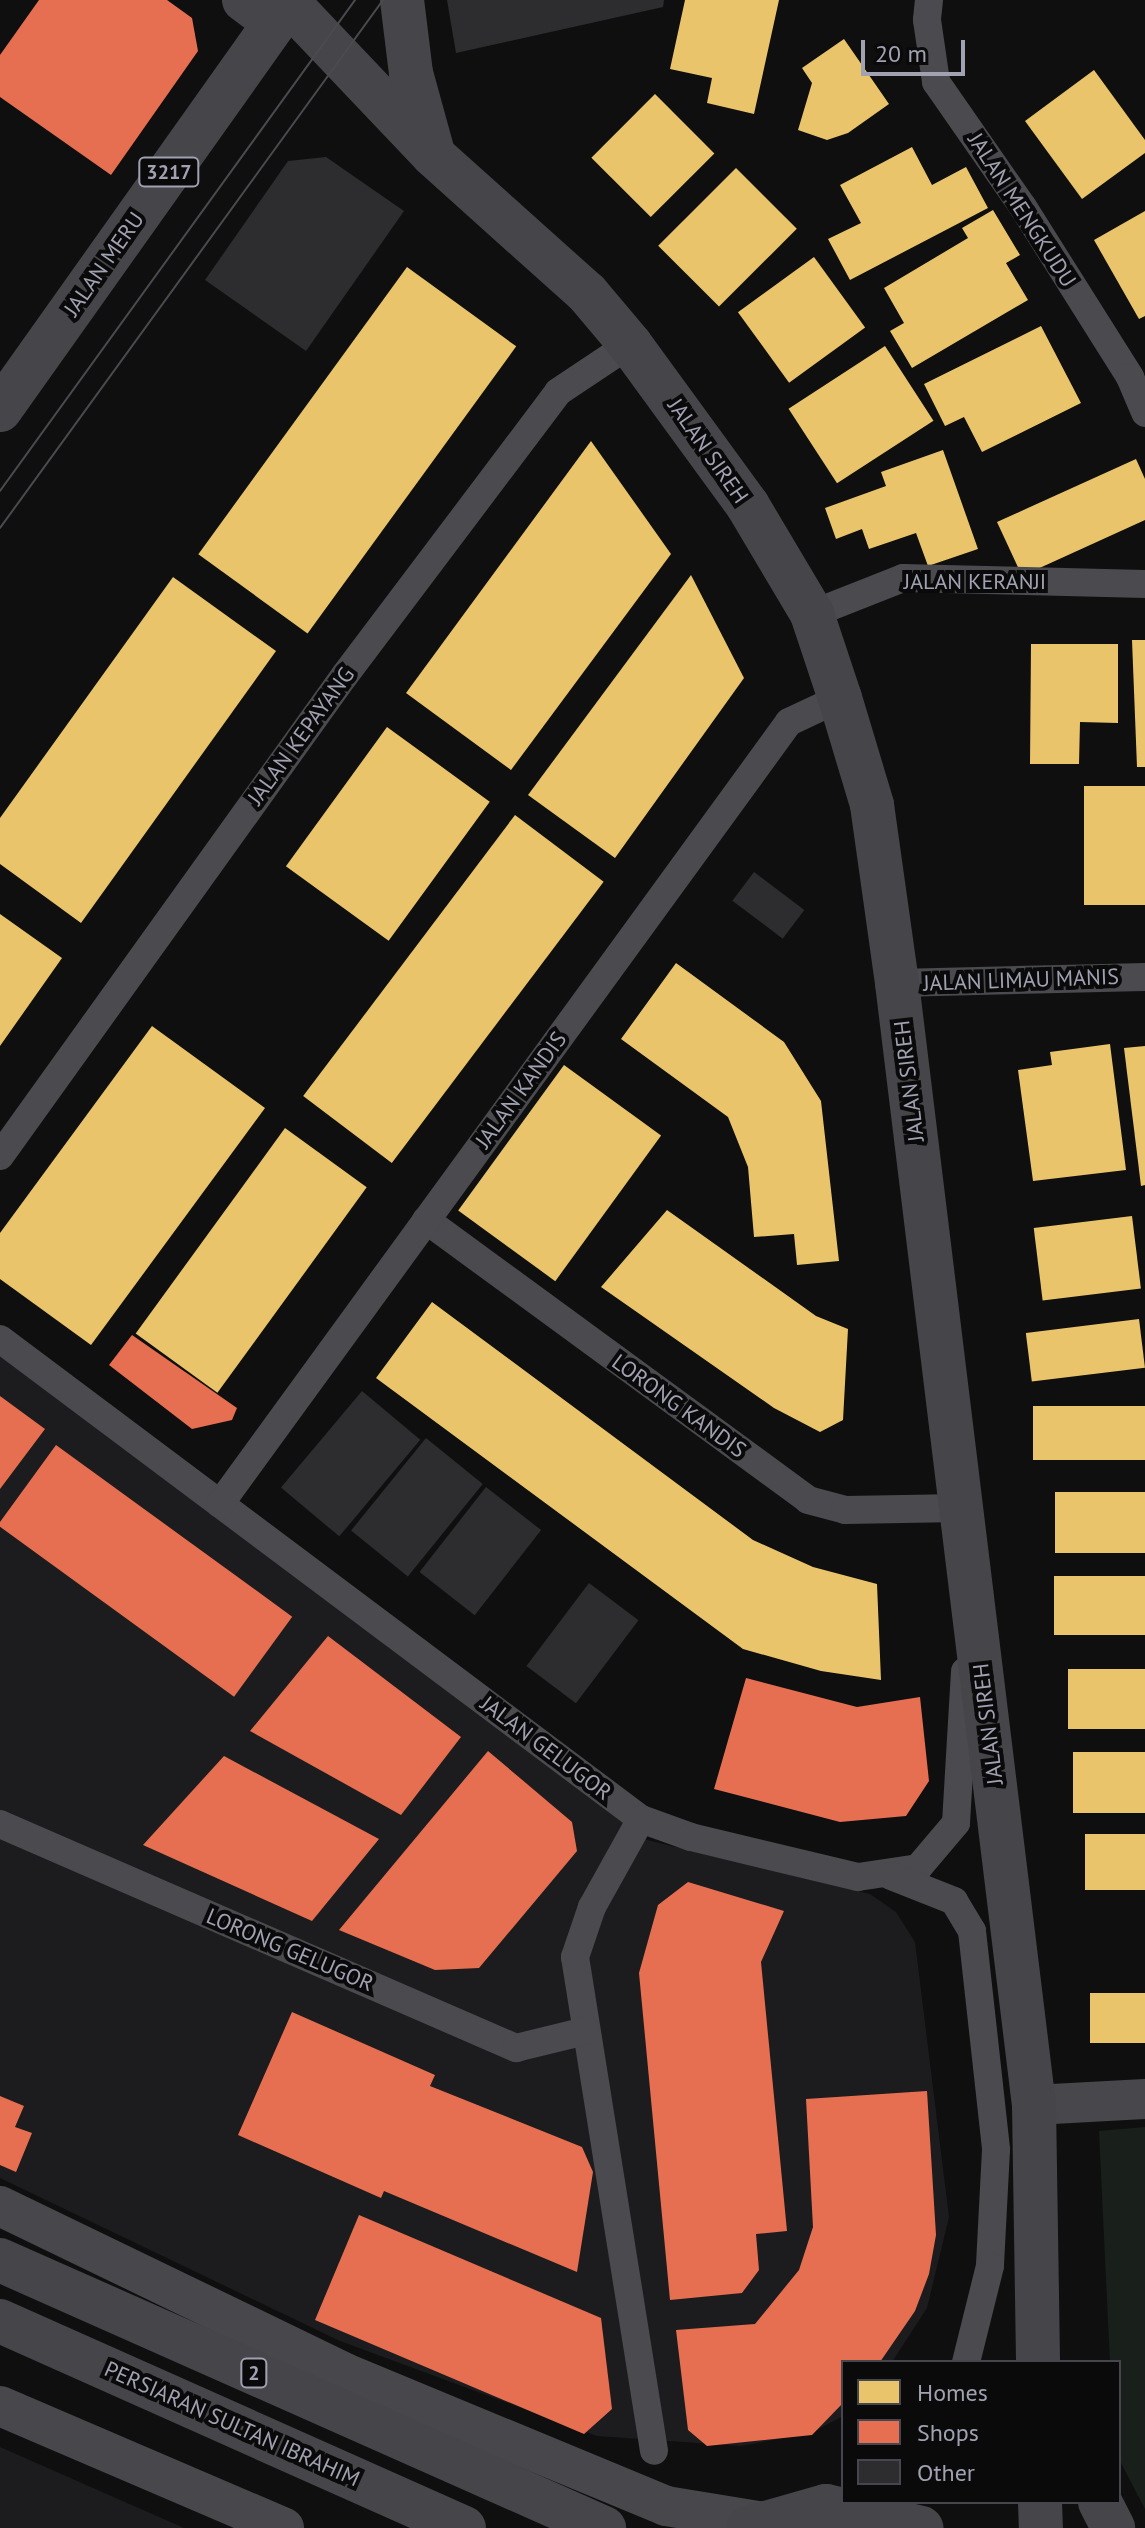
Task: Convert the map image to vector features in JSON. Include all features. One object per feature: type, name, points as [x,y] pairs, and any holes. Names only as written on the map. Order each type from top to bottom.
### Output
[{"type":"highway","points":[[402,0],[411,73],[433,155]]},
{"type":"highway","name":"JALAN SIREH","points":[[277,5],[433,155],[587,293],[630,344],[748,506],[812,614],[840,698],[872,805],[897,983],[1034,2105],[1038,2360]]},
{"type":"highway","name":"JALAN MERU","points":[[0,410],[277,5]]},
{"type":"highway","points":[[1034,2105],[1069,2360]]},
{"type":"highway","name":"2","points":[[0,2260],[604,2528]]},
{"type":"highway","name":"PERSIARAN SULTAN IBRAHIM","points":[[0,2321],[464,2528]]},
{"type":"highway","points":[[753,2525],[834,2503],[921,2528]]},
{"type":"highway","points":[[1040,2504],[1041,2528]]},
{"type":"highway","points":[[1101,2504],[1113,2528]]},
{"type":"main road","points":[[1034,2105],[1145,2099]]},
{"type":"main road","points":[[0,2206],[345,2373],[666,2506],[753,2525]]},
{"type":"main road","points":[[0,2406],[284,2528]]},
{"type":"main road","points":[[471,2424],[567,2480],[593,2499],[618,2528]]},
{"type":"street","name":"JALAN MENGKUDU","points":[[929,0],[936,82],[1130,377],[1145,413]]},
{"type":"street","name":"JALAN KEPAYANG","points":[[0,1156],[345,675],[558,392],[630,344]]},
{"type":"street","name":"JALAN KERANJI","points":[[812,614],[903,578],[1145,584]]},
{"type":"street","name":"JALAN KANDIS","points":[[220,1504],[789,722],[840,698]]},
{"type":"street","name":"JALAN LIMAU MANIS","points":[[897,983],[1145,977]]},
{"type":"street","name":"LORONG KANDIS","points":[[426,1220],[808,1500],[845,1510],[961,1508]]},
{"type":"street","name":"JALAN GELUGOR","points":[[0,1339],[641,1819],[811,1870],[858,1877],[889,1875],[918,1868],[956,1823],[973,1606]]},
{"type":"street","points":[[641,1819],[592,1907],[575,1957],[585,2031],[635,2307],[654,2451]]},
{"type":"street","name":"LORONG GELUGOR","points":[[0,1824],[516,2048],[585,2031]]},
{"type":"street","points":[[889,1875],[954,1901],[972,1931],[996,2150],[990,2266],[966,2360]]},
{"type":"shaded area","points":[[0,1356],[647,1840],[870,1894],[896,1912],[915,1942],[949,2217],[927,2308],[893,2360],[841,2360],[841,2417],[811,2433],[741,2446],[597,2436],[340,2341],[0,2178]]},
{"type":"shaded area","points":[[1145,2127],[1145,2509],[1121,2463],[1121,2360],[1110,2360],[1099,2131]]},
{"type":"shaded area","points":[[0,2447],[184,2528],[0,2528]]},
{"type":"building: Homes","points":[[685,0],[779,0],[754,114],[707,103],[712,78],[670,69]]},
{"type":"building: Homes","points":[[844,39],[889,104],[848,133],[827,140],[798,130],[812,83],[802,68]]},
{"type":"building: Homes","points":[[1094,70],[1145,140],[1145,153],[1082,199],[1025,121]]},
{"type":"building: Homes","points":[[655,94],[714,153],[651,217],[591,158]]},
{"type":"building: Homes","points":[[912,147],[932,185],[966,167],[988,208],[850,280],[828,239],[861,223],[840,185]]},
{"type":"building: Homes","points":[[736,168],[797,229],[719,307],[658,246]]},
{"type":"building: Homes","points":[[993,210],[1020,255],[1006,263],[1028,300],[912,368],[890,331],[904,323],[884,288],[968,238],[962,228]]},
{"type":"building: Homes","points":[[1145,211],[1145,316],[1139,319],[1094,240]]},
{"type":"building: Homes","points":[[814,257],[865,327],[789,383],[738,312]]},
{"type":"building: Homes","points":[[407,267],[516,346],[308,634],[198,554]]},
{"type":"building: Homes","points":[[1041,326],[1081,403],[982,452],[964,417],[945,426],[924,384]]},
{"type":"building: Homes","points":[[885,346],[933,421],[837,483],[789,409]]},
{"type":"building: Homes","points":[[591,441],[671,554],[511,770],[406,693]]},
{"type":"building: Homes","points":[[943,450],[978,549],[928,566],[916,533],[869,549],[862,529],[836,539],[825,508],[886,486],[881,472]]},
{"type":"building: Homes","points":[[1136,459],[1145,479],[1145,520],[1022,576],[997,522]]},
{"type":"building: Homes","points":[[691,575],[744,678],[615,858],[528,795]]},
{"type":"building: Homes","points":[[173,577],[276,651],[81,923],[0,864],[0,818]]},
{"type":"building: Homes","points":[[1132,640],[1145,640],[1145,767],[1137,767]]},
{"type":"building: Homes","points":[[1031,644],[1118,644],[1118,723],[1080,722],[1079,764],[1030,764]]},
{"type":"building: Homes","points":[[387,727],[490,802],[389,941],[286,866]]},
{"type":"building: Homes","points":[[1084,786],[1145,786],[1145,905],[1084,905]]},
{"type":"building: Homes","points":[[515,815],[604,882],[392,1163],[303,1096]]},
{"type":"building: Homes","points":[[0,914],[62,958],[0,1046]]},
{"type":"building: Homes","points":[[676,963],[784,1042],[821,1101],[839,1261],[797,1265],[794,1234],[754,1237],[748,1167],[728,1117],[621,1039]]},
{"type":"building: Homes","points":[[152,1026],[265,1108],[91,1345],[0,1279],[0,1233]]},
{"type":"building: Homes","points":[[1110,1044],[1126,1170],[1033,1181],[1018,1070],[1052,1065],[1050,1052]]},
{"type":"building: Homes","points":[[1145,1046],[1145,1185],[1141,1186],[1124,1048]]},
{"type":"building: Homes","points":[[564,1065],[661,1136],[555,1281],[458,1211]]},
{"type":"building: Homes","points":[[285,1128],[367,1187],[217,1393],[136,1333]]},
{"type":"building: Homes","points":[[667,1210],[816,1316],[848,1329],[843,1420],[820,1432],[774,1408],[601,1287]]},
{"type":"building: Homes","points":[[1132,1216],[1141,1288],[1043,1301],[1034,1228]]},
{"type":"building: Homes","points":[[432,1302],[753,1540],[813,1567],[877,1584],[881,1680],[821,1671],[743,1649],[376,1378]]},
{"type":"building: Homes","points":[[1139,1319],[1145,1368],[1032,1382],[1026,1333]]},
{"type":"building: Homes","points":[[1033,1406],[1145,1406],[1145,1460],[1033,1460]]},
{"type":"building: Homes","points":[[1055,1492],[1145,1492],[1145,1553],[1055,1553]]},
{"type":"building: Homes","points":[[1054,1576],[1145,1576],[1145,1635],[1054,1635]]},
{"type":"building: Homes","points":[[1068,1669],[1145,1669],[1145,1729],[1068,1729]]},
{"type":"building: Homes","points":[[1073,1752],[1145,1752],[1145,1813],[1073,1813]]},
{"type":"building: Homes","points":[[1085,1834],[1145,1834],[1145,1890],[1085,1890]]},
{"type":"building: Homes","points":[[1090,1993],[1145,1993],[1145,2043],[1090,2043]]},
{"type":"building: Shops","points":[[39,0],[167,0],[192,18],[198,51],[111,175],[0,97],[0,55]]},
{"type":"building: Shops","points":[[132,1335],[237,1408],[232,1420],[192,1429],[109,1365]]},
{"type":"building: Shops","points":[[0,1396],[45,1429],[0,1489]]},
{"type":"building: Shops","points":[[56,1445],[292,1617],[234,1697],[0,1527],[0,1522]]},
{"type":"building: Shops","points":[[328,1636],[461,1737],[401,1815],[250,1731]]},
{"type":"building: Shops","points":[[746,1678],[857,1707],[920,1697],[929,1781],[906,1816],[840,1822],[714,1789]]},
{"type":"building: Shops","points":[[488,1751],[572,1822],[577,1851],[479,1968],[435,1970],[339,1930]]},
{"type":"building: Shops","points":[[224,1756],[379,1839],[312,1921],[143,1845]]},
{"type":"building: Shops","points":[[688,1882],[784,1911],[761,1962],[787,2231],[756,2234],[759,2270],[742,2293],[670,2300],[639,1973],[658,1905]]},
{"type":"building: Shops","points":[[292,2012],[435,2075],[430,2086],[582,2147],[593,2172],[577,2272],[384,2191],[381,2198],[238,2135]]},
{"type":"building: Shops","points":[[927,2091],[936,2235],[929,2274],[915,2311],[881,2360],[841,2360],[841,2405],[812,2435],[707,2446],[688,2430],[676,2330],[755,2324],[799,2270],[813,2227],[806,2099]]},
{"type":"building: Shops","points":[[0,2096],[24,2106],[15,2127],[32,2133],[16,2172],[0,2165]]},
{"type":"building: Shops","points":[[359,2215],[601,2318],[612,2409],[584,2434],[315,2320]]},
{"type":"building: Other","points":[[447,0],[664,0],[663,7],[456,53]]},
{"type":"building: Other","points":[[326,157],[404,211],[306,351],[205,280],[288,161]]},
{"type":"building: Other","points":[[754,872],[804,910],[783,939],[732,901]]},
{"type":"building: Other","points":[[362,1391],[420,1440],[339,1536],[281,1488]]},
{"type":"building: Other","points":[[426,1438],[483,1484],[408,1576],[351,1530]]},
{"type":"building: Other","points":[[486,1487],[541,1530],[475,1615],[420,1572]]},
{"type":"building: Other","points":[[589,1583],[639,1620],[576,1703],[526,1666]]},
{"type":"tram line","points":[[0,491],[355,0]]},
{"type":"tram line","points":[[0,528],[383,0]]}]
